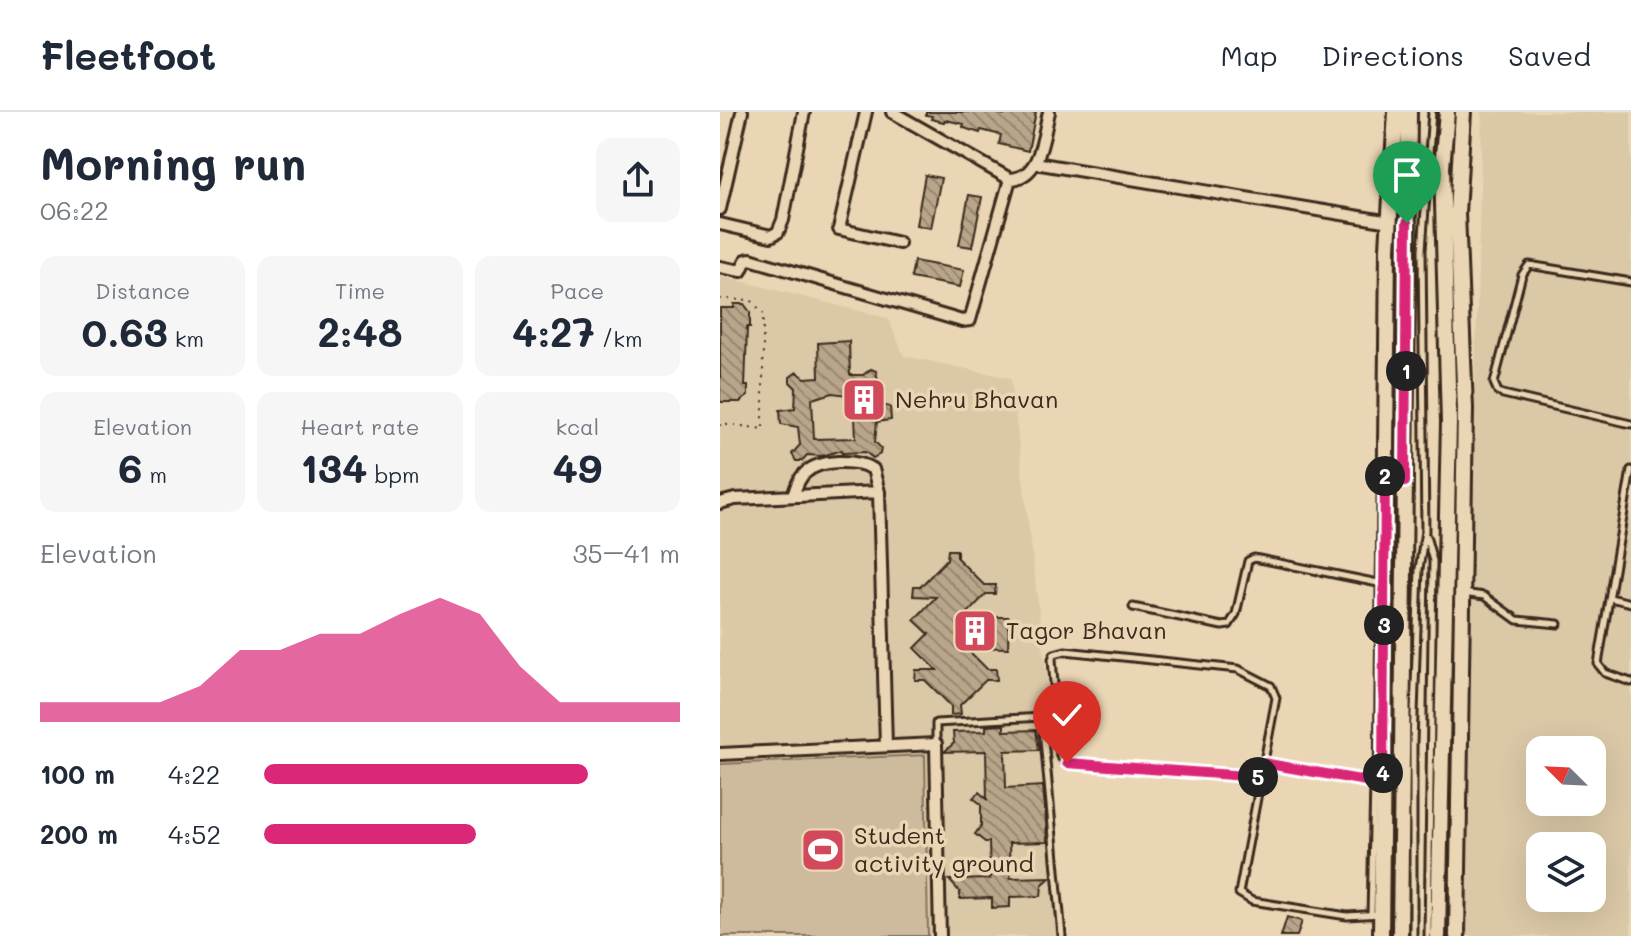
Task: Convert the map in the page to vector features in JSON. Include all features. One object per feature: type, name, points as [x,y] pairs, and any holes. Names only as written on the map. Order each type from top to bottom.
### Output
[{"type":"main road","points":[[1381,936],[1376,914],[1378,783],[1390,222],[1396,112]]},
{"type":"main road","points":[[1400,936],[1409,112]]},
{"type":"main road","points":[[1438,936],[1449,422],[1442,167],[1447,112]]},
{"type":"main road","points":[[1457,936],[1465,408],[1457,213],[1463,112]]},
{"type":"main road","points":[[1385,465],[1405,482]]},
{"type":"street","points":[[720,209],[742,112]]},
{"type":"street","points":[[720,224],[771,236],[778,232],[804,112]]},
{"type":"street","points":[[866,112],[839,229],[899,243]]},
{"type":"street","points":[[892,112],[1010,179],[1028,174],[1035,163],[1049,112]]},
{"type":"street","points":[[1035,163],[1390,222]]},
{"type":"street","points":[[720,267],[741,271],[746,260],[750,259],[967,321],[973,317],[1010,179]]},
{"type":"street","points":[[793,496],[800,479],[818,464],[854,462],[873,469],[876,474],[886,746]]},
{"type":"street","points":[[720,503],[735,499],[879,492]]},
{"type":"street","points":[[720,754],[936,744],[940,936]]},
{"type":"lane","points":[[1413,936],[1413,727],[1419,569],[1425,531],[1422,250],[1432,112]]},
{"type":"lane","points":[[1631,282],[1529,265],[1522,275],[1494,383],[1498,392],[1503,394],[1631,424]]},
{"type":"lane","points":[[1631,470],[1598,664],[1605,673],[1631,682]]},
{"type":"lane","points":[[1425,531],[1433,561],[1428,936]]},
{"type":"lane","points":[[1133,607],[1229,625],[1236,614],[1248,561],[1254,558],[1384,584]]},
{"type":"lane","points":[[1462,593],[1484,596],[1517,620],[1558,624]]},
{"type":"lane","points":[[1610,598],[1631,603]]},
{"type":"lane","points":[[1260,777],[1067,763],[1060,756],[1054,654],[1065,651],[1229,668],[1245,672],[1275,691],[1276,698],[1239,888],[1242,897],[1347,916],[1376,914]]},
{"type":"lane","points":[[936,744],[936,723],[1042,717],[1062,936]]},
{"type":"lane","points":[[1263,763],[1378,783]]},
{"type":"path","points":[[720,299],[751,300],[763,313],[763,429],[720,424]]},
{"type":"shaded area","points":[[1482,112],[1631,112],[1631,936],[1461,936]]},
{"type":"shaded area","points":[[720,276],[888,318],[904,356],[1011,378],[1046,671],[1066,936],[720,936]]},
{"type":"shaded area","name":"Student activity ground","points":[[925,755],[928,936],[720,936],[720,764]]},
{"type":"building","points":[[926,112],[994,112],[1005,115],[1006,112],[1036,112],[1028,151],[999,144],[1001,135],[981,130],[980,133],[963,127],[964,124],[931,119],[932,116],[926,115]]},
{"type":"building","points":[[925,175],[941,178],[931,228],[916,225]]},
{"type":"building","points":[[969,195],[982,197],[972,247],[959,245]]},
{"type":"building","points":[[914,261],[964,270],[960,287],[911,278]]},
{"type":"building","points":[[734,304],[744,304],[750,312],[745,386],[748,386],[748,396],[740,402],[720,402],[720,308],[734,308]]},
{"type":"building","name":"Nehru Bhavan","points":[[849,341],[850,375],[863,375],[871,369],[876,371],[878,380],[872,385],[874,403],[890,407],[891,420],[877,422],[875,442],[881,448],[880,454],[873,458],[865,452],[842,453],[842,450],[822,456],[807,455],[802,461],[796,461],[792,454],[800,445],[798,427],[781,424],[780,410],[795,408],[796,388],[790,377],[797,372],[805,378],[819,377],[818,343]],"holes":[[[833,393],[854,396],[856,438],[814,439],[812,399]]]},
{"type":"building","name":"Tagor Bhavan","points":[[948,550],[957,550],[957,558],[984,585],[996,585],[995,594],[986,594],[962,619],[1009,617],[1008,648],[965,647],[987,669],[996,669],[997,680],[986,680],[960,705],[961,714],[951,715],[951,706],[925,680],[915,680],[916,670],[937,670],[915,648],[929,634],[914,620],[936,597],[913,596],[914,586],[921,586],[947,559]]},
{"type":"building","points":[[1004,725],[1004,731],[1036,730],[1039,750],[1005,751],[1006,788],[1043,786],[1047,842],[1009,843],[1010,878],[1051,877],[1042,885],[1041,896],[1010,897],[1010,907],[992,908],[992,898],[960,899],[960,892],[949,880],[990,879],[989,842],[975,834],[981,826],[981,804],[973,798],[979,792],[987,799],[986,751],[944,752],[954,743],[953,732],[986,731],[986,726]]},
{"type":"building","points":[[1287,917],[1302,921],[1297,936],[1281,936]]},
{"type":"place","name":"Nehru Bhavan","points":[[864,400]]},
{"type":"place","name":"Tagor Bhavan","points":[[975,631]]},
{"type":"place","name":"Student activity ground","points":[[823,850]]},
{"type":"route","points":[[1067,763],[1260,777],[1263,763],[1383,784],[1385,465],[1405,482],[1407,223]]}]
